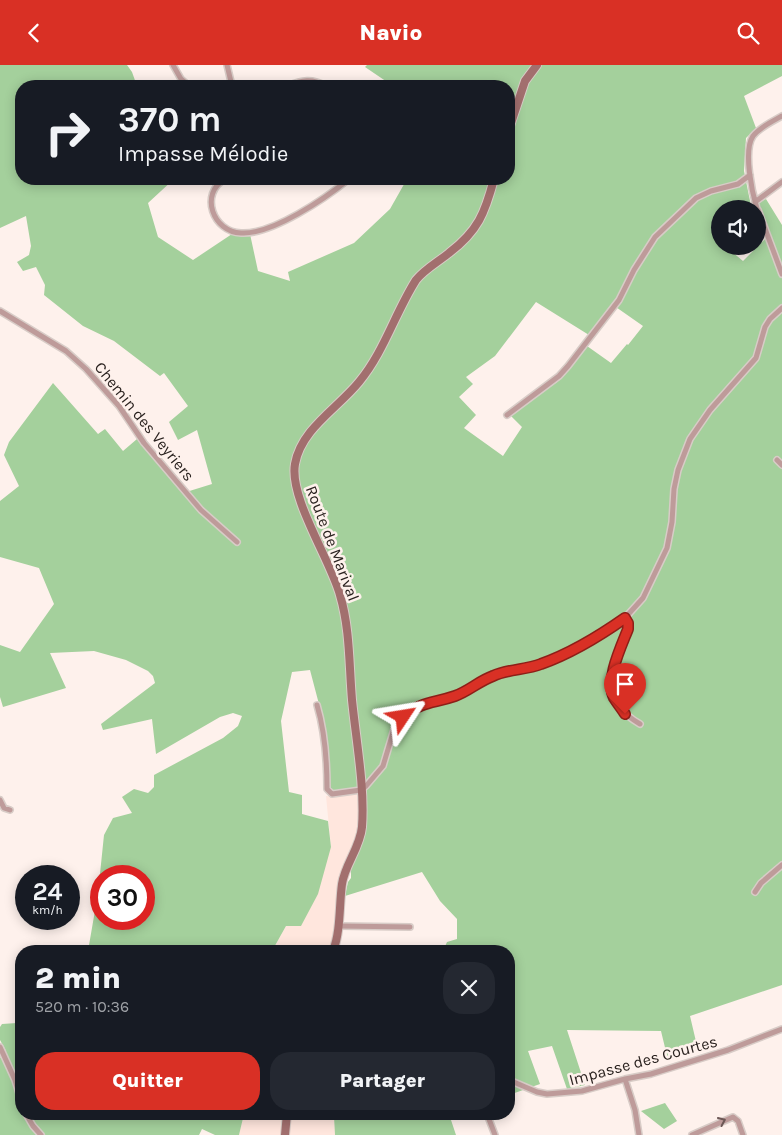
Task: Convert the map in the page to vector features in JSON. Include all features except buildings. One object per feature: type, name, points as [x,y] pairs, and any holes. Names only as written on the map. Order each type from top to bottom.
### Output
[{"type":"main road","points":[[515,111],[525,81],[537,65]]},
{"type":"main road","name":"Route de Marival","points":[[335,945],[342,881],[361,835],[361,790],[344,608],[336,581],[299,497],[295,481],[295,464],[305,439],[352,391],[370,367],[416,280],[428,268],[454,249],[478,223],[485,209],[492,185]]},
{"type":"main road","points":[[285,1135],[286,1120]]},
{"type":"street","points":[[173,65],[182,80]]},
{"type":"street","points":[[227,65],[231,80]]},
{"type":"street","points":[[755,200],[748,157],[749,145],[753,136],[760,129],[782,116]]},
{"type":"street","points":[[507,415],[568,367],[619,300],[634,270],[655,237],[696,198],[711,191],[738,184],[750,175]]},
{"type":"street","points":[[758,200],[782,183]]},
{"type":"street","points":[[218,185],[212,193],[211,209],[219,223],[225,229],[234,232],[252,233],[301,212],[342,185]]},
{"type":"street","points":[[766,232],[782,274]]},
{"type":"street","points":[[316,705],[320,715],[327,765],[327,789],[332,794],[361,790],[383,766],[395,726],[412,709],[426,702],[456,696],[500,673],[540,665],[580,648],[625,618],[642,597],[666,548],[672,522],[674,489],[678,470],[690,439],[710,410],[756,358],[765,327],[770,319],[782,308]]},
{"type":"street","name":"Chemin des Veyriers","points":[[0,311],[66,351],[86,369],[114,399],[144,443],[201,510],[237,542]]},
{"type":"street","points":[[777,460],[782,465]]},
{"type":"street","points":[[625,618],[628,623],[628,629],[614,667],[611,689],[613,697],[628,717],[640,724]]},
{"type":"street","points":[[0,800],[4,807],[10,810]]},
{"type":"street","points":[[755,892],[761,883],[782,865]]},
{"type":"street","points":[[338,926],[410,927]]},
{"type":"street","name":"Impasse des Courtes","points":[[515,1083],[537,1092],[556,1094],[582,1091],[651,1074],[728,1050],[782,1029]]},
{"type":"street","points":[[0,1048],[15,1081]]},
{"type":"street","points":[[625,1079],[635,1110],[639,1135]]},
{"type":"street","points":[[692,1135],[733,1117],[738,1121],[743,1135]]},
{"type":"street","points":[[30,1120],[41,1135]]},
{"type":"street","points":[[489,1120],[495,1135]]},
{"type":"shaded area","points":[[363,794],[364,810],[345,889],[338,944],[275,945],[331,847],[326,796]]},
{"type":"shaded area","points":[[243,1120],[334,1120],[335,1135],[239,1135]]},
{"type":"green space","points":[[0,65],[127,65],[135,80],[15,80],[15,185],[168,185],[148,203],[158,237],[193,260],[232,234],[250,234],[258,271],[290,281],[288,272],[354,243],[390,209],[404,185],[515,185],[515,80],[384,80],[365,67],[367,65],[782,65],[782,76],[744,96],[756,128],[746,138],[744,171],[750,200],[711,200],[711,255],[736,255],[743,261],[749,255],[766,255],[766,238],[769,235],[766,227],[766,200],[764,200],[766,199],[782,225],[782,985],[690,1016],[698,1050],[668,1060],[661,1031],[567,1030],[585,1085],[567,1089],[552,1046],[528,1051],[540,1084],[515,1093],[515,945],[446,945],[447,942],[457,939],[457,919],[440,901],[422,872],[345,896],[348,882],[351,878],[351,868],[359,851],[361,788],[329,790],[320,708],[310,670],[292,672],[281,721],[289,792],[302,795],[302,814],[328,821],[331,847],[318,894],[301,926],[286,926],[275,945],[89,945],[92,930],[155,930],[155,865],[101,865],[104,835],[113,818],[132,813],[122,797],[134,789],[148,793],[154,787],[154,775],[223,738],[238,726],[242,716],[233,713],[220,717],[156,754],[152,719],[103,730],[101,724],[155,683],[153,676],[148,671],[126,660],[94,651],[50,653],[66,688],[3,707],[0,697],[0,645],[20,652],[54,604],[39,568],[0,557],[0,501],[19,486],[4,455],[9,442],[53,383],[98,434],[105,429],[123,451],[137,439],[183,493],[212,484],[197,430],[178,440],[169,422],[188,406],[164,373],[160,376],[114,341],[83,326],[44,295],[45,285],[36,267],[23,271],[17,262],[29,255],[31,246],[26,216],[0,228]],"holes":[[[536,302],[589,335],[613,305],[643,326],[611,363],[587,346],[557,382],[510,415],[522,427],[503,456],[464,428],[476,415],[459,397],[473,384],[466,377],[495,356]]]},
{"type":"green space","points":[[15,1023],[15,1120],[243,1120],[239,1135],[215,1135],[202,1129],[199,1135],[0,1135],[0,1058],[6,1051],[0,1040],[0,1027],[2,1024]]},
{"type":"green space","points":[[665,1103],[677,1121],[664,1129],[641,1111]]},
{"type":"green space","points":[[334,1120],[451,1120],[456,1135],[335,1135]]},
{"type":"route","points":[[403,717],[412,709],[426,702],[456,696],[500,673],[540,665],[580,648],[625,618],[628,623],[628,629],[614,667],[611,689],[613,697],[625,714]]}]
